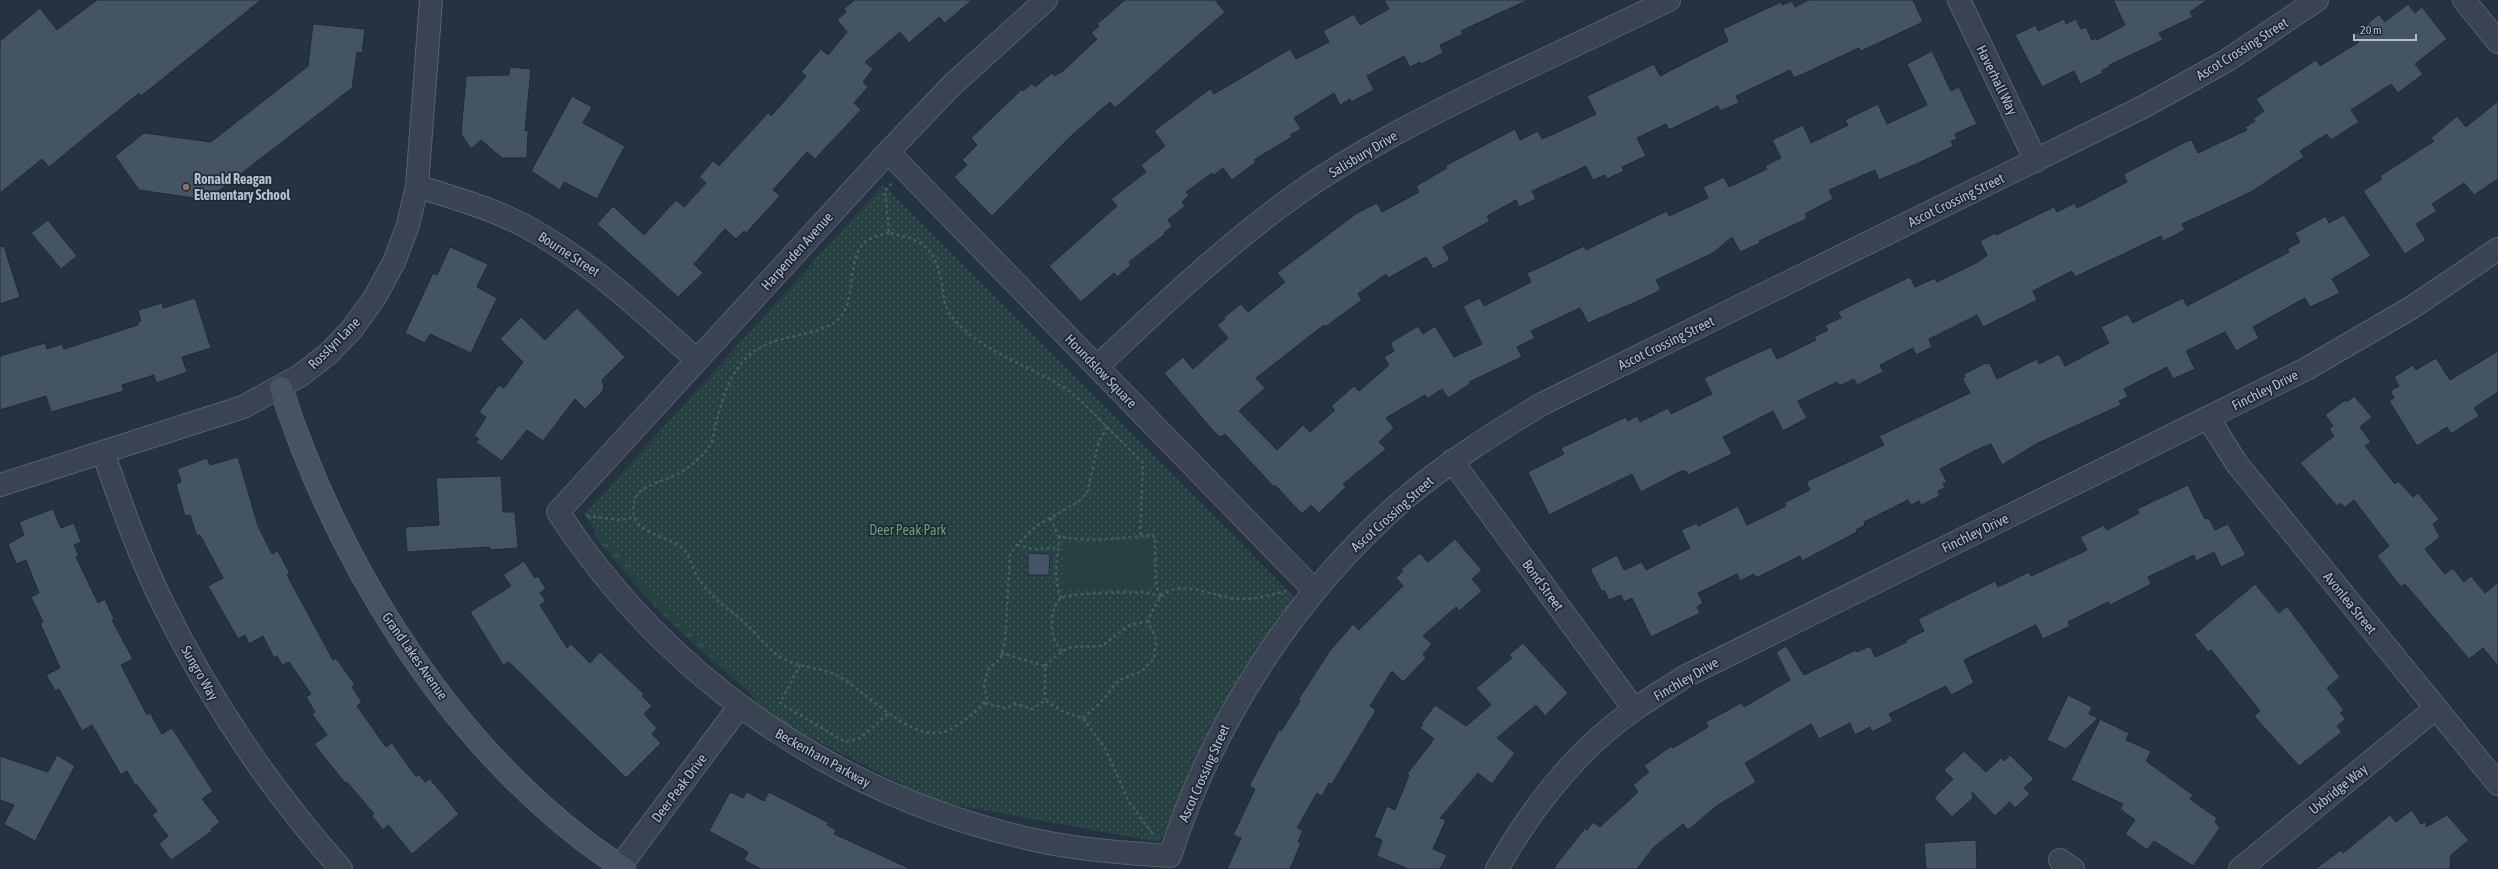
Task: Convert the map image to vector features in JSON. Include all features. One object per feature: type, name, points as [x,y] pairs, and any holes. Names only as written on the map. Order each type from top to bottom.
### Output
[{"type":"street","name":"Rosslyn Lane","points":[[0,485],[243,407],[281,388],[328,354],[352,329],[376,297],[394,262],[408,225],[417,186],[431,0]]},
{"type":"street","name":"Harpenden Avenue","points":[[558,512],[888,152],[952,85],[1046,0]]},
{"type":"street","name":"Salisbury Drive","points":[[1097,367],[1178,290],[1235,240],[1298,193],[1365,151],[1434,113],[1669,0]]},
{"type":"street","name":"Haverhall Way","points":[[1959,0],[2036,161]]},
{"type":"street","name":"Ascot Crossing Street","points":[[1170,856],[1200,776],[1224,727],[1255,673],[1313,588],[1404,500],[1452,461],[1492,434],[1542,404],[2143,107],[2226,61],[2317,0]]},
{"type":"street","points":[[2464,0],[2498,42]]},
{"type":"street","name":"Houndslow Square","points":[[888,152],[1313,588]]},
{"type":"street","name":"Bourne Street","points":[[417,186],[479,205],[524,226],[566,250],[606,279],[697,360]]},
{"type":"street","name":"Finchley Drive","points":[[1497,869],[1516,835],[1545,794],[1602,735],[1634,709],[1686,676],[2208,418],[2348,346],[2411,308],[2498,249]]},
{"type":"street","name":"Grand Lakes Avenue","points":[[281,388],[316,484],[344,544],[376,602],[413,657],[453,710],[496,759],[543,806],[582,839],[621,868]]},
{"type":"street","name":"Avonlea Street","points":[[2208,418],[2237,464],[2498,784]]},
{"type":"street","name":"Sungro Way","points":[[103,452],[130,531],[162,603],[189,656],[230,724],[264,774],[312,836],[341,869]]},
{"type":"street","name":"Bond Street","points":[[1452,461],[1634,709]]},
{"type":"street","name":"Beckenham Parkway","points":[[558,512],[608,581],[651,630],[699,674],[740,707],[821,760],[880,790],[928,810],[990,830],[1041,842],[1105,852],[1170,856]]},
{"type":"street","name":"Deer Peak Drive","points":[[621,868],[740,707]]},
{"type":"street","name":"Uxbridge Way","points":[[2240,869],[2436,708]]},
{"type":"path","points":[[890,232],[885,191],[904,169]]},
{"type":"path","points":[[1108,427],[1099,441],[1087,493],[1078,502],[1036,526],[1017,545],[1010,555],[1005,642],[1000,659],[989,668],[984,684],[987,699],[985,703],[954,728],[942,732],[931,733],[915,728],[889,713],[838,676],[784,660],[758,638],[747,624],[705,588],[682,548],[645,529],[636,517],[634,501],[638,493],[679,474],[695,462],[710,446],[727,386],[745,360],[779,338],[820,330],[834,323],[842,315],[847,304],[855,263],[862,245],[872,238],[890,232],[922,242],[929,251],[941,278],[947,309],[963,328],[990,348],[1071,392],[1108,427],[1143,463],[1140,536]]},
{"type":"path","points":[[558,512],[620,520],[636,517]]},
{"type":"path","points":[[1051,518],[1060,536],[1057,576],[1061,598],[1052,615],[1053,641],[1062,651]]},
{"type":"path","points":[[1060,536],[1093,539],[1152,535],[1155,539],[1156,586],[1162,598]]},
{"type":"path","points":[[1017,545],[1033,549],[1058,548]]},
{"type":"path","points":[[1045,700],[1045,666],[1062,651],[1072,646],[1102,646],[1128,626],[1148,620],[1162,598],[1177,590],[1189,588],[1243,600],[1313,588]]},
{"type":"path","points":[[1061,598],[1068,595],[1150,593],[1162,598]]},
{"type":"path","points":[[1083,718],[1100,703],[1119,680],[1142,671],[1154,659],[1156,640],[1148,620]]},
{"type":"path","points":[[1001,653],[1045,666]]},
{"type":"path","points":[[800,664],[780,703],[845,742],[861,738],[889,713]]},
{"type":"path","points":[[985,703],[1005,708],[1016,704],[1033,709],[1045,700]]},
{"type":"path","points":[[1045,700],[1062,711],[1083,718],[1106,750],[1129,802],[1170,856]]},
{"type":"green space","name":"Deer Peak Park","points":[[883,185],[1294,597],[1159,842],[934,801],[774,719],[653,592],[584,515]]},
{"type":"green space","points":[[592,523],[767,706],[704,654],[665,617],[628,577],[599,541],[594,532]]},
{"type":"green space","points":[[1151,541],[1152,588],[1062,589],[1063,542]]},
{"type":"building","points":[[97,0],[261,0],[141,96],[139,93],[49,167],[42,159],[0,193],[0,41],[40,8],[57,30]]},
{"type":"building","points":[[854,0],[972,0],[945,23],[939,17],[909,43],[900,32],[865,62],[873,69],[863,82],[868,87],[854,103],[861,110],[815,159],[807,152],[773,190],[780,196],[746,233],[744,231],[736,239],[725,229],[694,264],[703,273],[678,297],[597,224],[613,206],[644,235],[676,200],[684,207],[706,183],[699,177],[713,161],[719,166],[768,113],[771,116],[806,76],[801,72],[821,49],[828,55],[847,32],[837,20],[846,12],[844,9]]},
{"type":"building","points":[[1125,0],[1215,0],[1225,12],[1115,108],[1110,102],[1071,136],[992,216],[954,177],[967,165],[962,160],[977,145],[971,138],[1022,89],[1023,91],[1032,83],[1035,87],[1052,73],[1054,76],[1063,71],[1097,39],[1091,33],[1099,26],[1097,24]]},
{"type":"building","points":[[1384,0],[1528,0],[1461,31],[1463,34],[1440,45],[1443,53],[1421,64],[1420,62],[1410,67],[1404,56],[1367,76],[1374,90],[1351,102],[1350,99],[1340,105],[1334,93],[1294,118],[1301,129],[1290,135],[1292,137],[1254,160],[1256,162],[1232,180],[1223,168],[1214,175],[1212,173],[1186,192],[1189,195],[1182,202],[1185,206],[1168,220],[1172,226],[1164,233],[1165,234],[1129,262],[1131,265],[1117,277],[1114,273],[1081,302],[1049,266],[1117,206],[1111,199],[1146,172],[1141,165],[1165,146],[1154,131],[1210,89],[1214,94],[1290,49],[1296,59],[1329,42],[1323,31],[1354,14],[1360,25],[1389,9]]},
{"type":"building","points":[[1809,0],[1913,0],[1923,22],[1861,51],[1859,48],[1794,78],[1790,70],[1736,96],[1739,103],[1720,111],[1718,106],[1669,130],[1666,124],[1637,138],[1646,156],[1622,167],[1624,171],[1607,179],[1605,175],[1593,180],[1586,166],[1532,191],[1536,199],[1519,207],[1516,200],[1487,216],[1490,221],[1443,247],[1450,260],[1433,269],[1426,257],[1388,278],[1386,274],[1358,294],[1362,300],[1325,327],[1324,325],[1256,378],[1265,388],[1239,411],[1277,450],[1303,425],[1310,432],[1335,410],[1331,406],[1354,386],[1359,391],[1389,365],[1384,357],[1394,351],[1390,343],[1418,326],[1423,334],[1435,326],[1454,357],[1482,344],[1463,306],[1480,298],[1484,306],[1531,282],[1527,273],[1584,246],[1586,250],[1667,211],[1669,216],[1708,198],[1703,187],[1724,177],[1729,187],[1767,169],[1765,166],[1781,158],[1772,140],[1803,125],[1811,143],[1848,125],[1845,120],[1878,104],[1887,124],[1927,105],[1907,64],[1932,51],[1951,91],[1959,87],[1977,124],[1955,134],[1957,139],[1951,141],[1954,146],[1916,164],[1879,180],[1875,170],[1829,190],[1833,199],[1805,214],[1807,218],[1804,220],[1759,241],[1760,243],[1740,252],[1732,237],[1713,253],[1656,280],[1661,290],[1638,301],[1588,323],[1580,308],[1531,331],[1535,338],[1517,347],[1522,357],[1469,382],[1470,384],[1448,398],[1442,389],[1427,399],[1425,395],[1386,418],[1394,428],[1379,442],[1386,449],[1343,484],[1346,487],[1319,513],[1311,505],[1302,514],[1275,485],[1274,487],[1225,434],[1221,437],[1216,434],[1164,373],[1183,357],[1193,369],[1228,338],[1217,325],[1225,319],[1223,318],[1241,304],[1248,312],[1285,282],[1277,273],[1357,213],[1377,203],[1382,212],[1419,192],[1416,186],[1447,168],[1445,166],[1515,129],[1520,140],[1538,131],[1542,139],[1558,132],[1596,114],[1587,96],[1654,64],[1660,76],[1728,41],[1723,29],[1781,2],[1782,5],[1792,1],[1795,7]]},
{"type":"building","points":[[2113,0],[2207,0],[2190,12],[2193,17],[2159,33],[2163,40],[2109,65],[2110,67],[2102,70],[2103,73],[2080,84],[2074,71],[2042,87],[2015,35],[2036,25],[2038,31],[2064,19],[2066,24],[2076,19],[2081,29],[2086,27],[2092,40],[2096,38],[2097,40],[2125,25]]},
{"type":"building","points":[[2408,4],[2415,13],[2422,7],[2447,39],[2415,64],[2423,74],[2398,93],[2391,84],[2351,110],[2359,122],[2331,140],[2327,134],[2300,151],[2304,157],[2251,192],[2182,224],[2185,230],[2163,241],[2161,236],[2075,277],[2072,271],[2033,291],[2037,300],[1983,327],[1977,315],[1929,339],[1932,347],[1916,355],[1913,348],[1880,365],[1883,372],[1857,385],[1854,379],[1839,386],[1837,382],[1798,401],[1807,418],[1783,431],[1773,411],[1723,437],[1732,454],[1688,475],[1686,471],[1681,471],[1641,492],[1632,474],[1549,515],[1528,472],[1564,454],[1561,448],[1626,417],[1628,421],[1637,416],[1640,422],[1668,408],[1671,414],[1712,394],[1704,378],[1771,347],[1777,359],[1816,340],[1814,337],[1828,330],[1825,325],[1841,318],[1838,312],[1910,277],[1915,287],[1935,278],[1937,282],[1980,261],[1987,255],[1980,241],[1995,233],[1996,235],[2054,207],[2057,212],[2075,203],[2077,208],[2127,182],[2124,174],[2187,141],[2192,140],[2198,153],[2247,130],[2245,127],[2255,121],[2253,119],[2264,111],[2256,99],[2316,60],[2320,66],[2359,42],[2354,36],[2379,14],[2385,22]]},
{"type":"building","points":[[313,24],[365,29],[362,53],[357,52],[352,88],[207,200],[139,190],[115,156],[144,133],[211,142],[308,66]]},
{"type":"building","points":[[510,67],[531,69],[525,131],[528,130],[527,158],[502,158],[481,140],[471,149],[461,134],[466,76],[509,75]]},
{"type":"building","points":[[572,96],[592,107],[583,123],[625,146],[597,199],[564,182],[560,190],[531,171]]},
{"type":"building","points":[[2498,101],[2498,179],[2474,195],[2464,183],[2432,204],[2437,211],[2416,224],[2426,240],[2405,254],[2363,191],[2382,179],[2380,176],[2434,141],[2431,138],[2457,116],[2466,127]]},
{"type":"building","points":[[2344,215],[2371,256],[2332,279],[2340,293],[2310,307],[2305,298],[2253,327],[2259,338],[2236,351],[2225,332],[2186,351],[2195,369],[2173,379],[2167,367],[2124,389],[2128,397],[2119,401],[2121,405],[2038,443],[2002,465],[1991,444],[1974,451],[1940,469],[1947,482],[1943,484],[1945,488],[1938,491],[1940,496],[1921,505],[1919,501],[1911,505],[1908,500],[1864,522],[1865,525],[1856,530],[1857,532],[1802,561],[1800,556],[1756,578],[1754,574],[1740,581],[1737,574],[1698,593],[1703,603],[1697,607],[1700,613],[1651,637],[1632,598],[1624,602],[1621,595],[1609,600],[1604,590],[1602,592],[1590,569],[1617,555],[1624,570],[1642,562],[1646,570],[1690,548],[1681,530],[1697,523],[1698,526],[1738,506],[1747,525],[1786,506],[1784,503],[1810,490],[1806,482],[1884,445],[1879,436],[1970,393],[1962,378],[1965,377],[1964,374],[1986,363],[1990,364],[1997,379],[2037,359],[2039,364],[2059,354],[2065,366],[2109,343],[2101,327],[2128,314],[2133,323],[2183,298],[2187,306],[2289,252],[2287,249],[2300,242],[2295,233],[2326,216],[2329,223]]},
{"type":"building","points":[[48,220],[77,256],[61,269],[31,233]]},
{"type":"building","points":[[4,246],[20,297],[0,304],[0,247]]},
{"type":"building","points":[[450,247],[488,264],[477,287],[497,298],[471,353],[430,334],[425,343],[405,333],[433,273],[437,275]]},
{"type":"building","points":[[195,298],[211,348],[182,357],[187,372],[156,383],[154,375],[122,385],[124,391],[51,412],[46,396],[0,410],[0,356],[45,343],[47,349],[62,344],[64,349],[138,325],[137,323],[141,321],[138,310],[162,303],[163,308]]},
{"type":"building","points":[[577,308],[625,357],[602,380],[604,387],[602,392],[585,409],[575,399],[543,441],[527,430],[502,461],[476,442],[479,439],[474,436],[486,417],[479,412],[499,385],[504,388],[523,362],[500,339],[521,317],[545,340]]},
{"type":"building","points":[[2498,351],[2498,392],[2474,408],[2479,416],[2451,434],[2447,427],[2417,446],[2389,401],[2394,398],[2390,391],[2399,386],[2394,377],[2413,365],[2416,370],[2436,358],[2450,380]]},
{"type":"building","points":[[2354,396],[2372,417],[2360,427],[2371,442],[2365,446],[2395,484],[2398,481],[2413,497],[2418,493],[2439,519],[2433,524],[2440,537],[2425,549],[2445,574],[2453,568],[2464,582],[2471,576],[2485,593],[2498,582],[2498,666],[2483,648],[2469,659],[2405,584],[2401,587],[2377,556],[2389,546],[2354,500],[2344,508],[2341,503],[2337,506],[2300,463],[2334,436],[2329,429],[2333,426],[2325,415],[2345,400],[2347,402]]},
{"type":"building","points":[[238,457],[258,526],[272,554],[278,551],[290,574],[287,575],[333,660],[336,658],[355,685],[352,687],[362,702],[357,706],[386,747],[392,743],[416,777],[419,774],[425,782],[430,779],[459,814],[412,854],[388,825],[383,830],[372,816],[374,814],[347,782],[345,783],[314,744],[327,735],[312,714],[315,712],[306,697],[311,694],[289,662],[282,665],[277,656],[274,658],[263,636],[249,644],[245,635],[238,639],[208,586],[223,578],[200,535],[197,536],[190,515],[185,516],[176,484],[181,482],[177,469],[207,458],[210,465]]},
{"type":"building","points":[[501,476],[503,512],[515,512],[518,548],[490,550],[490,547],[407,552],[405,527],[439,525],[436,478]]},
{"type":"building","points":[[2188,485],[2205,519],[2209,518],[2215,530],[2228,524],[2246,555],[2221,567],[2214,552],[2196,561],[2194,555],[2148,577],[2151,584],[2144,588],[2110,605],[2108,602],[2068,622],[2070,626],[2043,639],[2036,625],[1964,660],[1974,683],[1951,695],[1946,686],[1889,714],[1893,721],[1872,732],[1870,727],[1855,735],[1850,723],[1819,739],[1811,724],[1745,763],[1756,782],[1718,805],[1688,830],[1683,824],[1654,847],[1637,869],[1553,869],[1585,828],[1587,830],[1593,822],[1600,827],[1638,792],[1633,785],[1649,772],[1644,766],[1672,746],[1673,748],[1708,727],[1706,722],[1741,703],[1744,707],[1790,680],[1776,652],[1786,646],[1804,675],[1856,650],[1857,652],[1870,646],[1875,657],[1907,642],[1906,640],[1924,631],[1918,619],[1995,581],[1998,587],[2029,572],[2031,576],[2087,550],[2080,537],[2104,525],[2107,530],[2139,513],[2137,509]]},
{"type":"building","points":[[53,509],[61,528],[74,523],[81,542],[74,545],[79,556],[76,557],[98,603],[105,599],[114,619],[112,620],[133,659],[121,665],[147,715],[150,713],[162,734],[172,728],[213,791],[202,799],[220,822],[211,829],[212,831],[171,860],[159,844],[168,836],[152,815],[157,811],[136,784],[135,785],[127,771],[121,775],[92,725],[82,731],[59,689],[55,691],[46,675],[60,668],[40,623],[43,622],[31,597],[39,593],[26,560],[16,564],[8,544],[24,535],[19,522]]},
{"type":"building","points":[[1455,539],[1482,570],[1472,579],[1482,591],[1459,611],[1456,607],[1423,636],[1432,644],[1423,654],[1426,658],[1403,682],[1392,671],[1370,706],[1376,710],[1332,784],[1329,783],[1322,796],[1317,793],[1297,828],[1303,830],[1298,842],[1301,843],[1290,869],[1227,869],[1241,838],[1233,835],[1255,789],[1249,786],[1279,730],[1281,731],[1300,701],[1298,700],[1329,652],[1353,624],[1359,630],[1403,586],[1396,578],[1403,571],[1401,569],[1420,553],[1428,562]]},
{"type":"building","points":[[1028,553],[1050,554],[1049,575],[1028,575]]},
{"type":"building","points":[[524,561],[535,578],[538,576],[546,589],[540,593],[546,601],[540,605],[567,648],[571,644],[590,663],[600,652],[644,694],[642,696],[652,706],[644,714],[657,728],[652,734],[661,743],[626,778],[509,662],[503,665],[470,612],[511,586],[503,575]]},
{"type":"building","points":[[2255,584],[2279,613],[2287,606],[2340,677],[2327,688],[2344,710],[2340,713],[2346,719],[2337,726],[2342,732],[2299,766],[2254,716],[2260,711],[2211,650],[2208,652],[2194,635]]},
{"type":"building","points":[[1523,643],[1568,693],[1545,716],[1536,705],[1497,738],[1515,753],[1492,784],[1478,773],[1440,818],[1446,820],[1433,849],[1447,855],[1440,869],[1408,869],[1377,856],[1382,840],[1374,837],[1387,806],[1395,810],[1409,775],[1407,774],[1434,739],[1420,728],[1423,725],[1421,724],[1435,705],[1466,726],[1491,705],[1476,688],[1512,658],[1509,655]]},
{"type":"building","points":[[2068,695],[2092,707],[2089,714],[2098,718],[2066,749],[2047,740]]},
{"type":"building","points":[[2100,719],[2129,733],[2126,740],[2151,751],[2146,761],[2193,795],[2190,799],[2217,818],[2215,822],[2220,828],[2193,866],[2154,841],[2147,850],[2125,834],[2135,820],[2120,809],[2123,804],[2071,780]]},
{"type":"building","points":[[1964,751],[1986,772],[2001,758],[2004,761],[2010,755],[2034,779],[2024,788],[2030,794],[2015,808],[2010,802],[1995,816],[1972,792],[1973,798],[1952,817],[1934,798],[1953,779],[1944,770]]},
{"type":"building","points":[[57,755],[75,766],[35,841],[4,824],[14,805],[0,800],[0,756],[48,772]]},
{"type":"building","points":[[730,792],[743,798],[747,792],[764,801],[769,792],[829,823],[827,825],[836,830],[834,834],[911,869],[761,869],[744,860],[748,852],[709,831]]},
{"type":"building","points":[[2412,810],[2421,824],[2426,821],[2426,827],[2447,815],[2469,840],[2451,855],[2450,869],[2315,869],[2341,850],[2343,853],[2390,815],[2396,822]]},
{"type":"building","points":[[1976,840],[1977,869],[1926,869],[1924,843]]},
{"type":"place","name":"Ronald Reagan Elementary School","points":[[186,187]]}]
